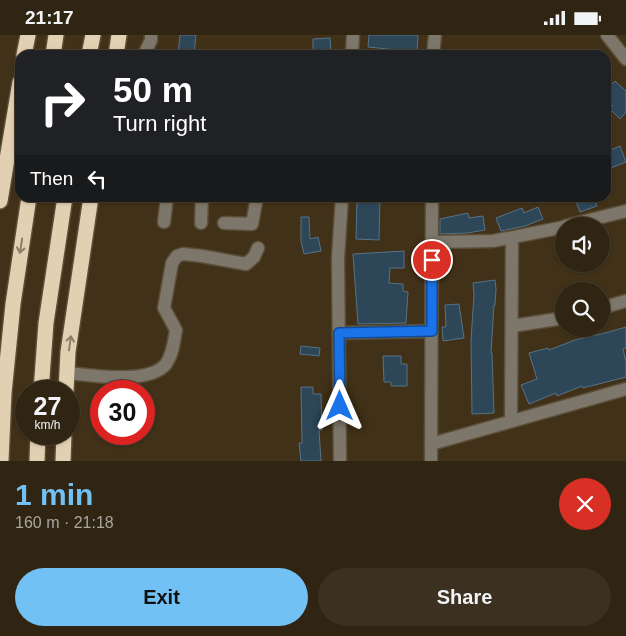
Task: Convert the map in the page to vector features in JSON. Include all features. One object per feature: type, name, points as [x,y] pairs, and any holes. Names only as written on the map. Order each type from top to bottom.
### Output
[{"type":"highway","points":[[25,50],[28,35]]},
{"type":"highway","points":[[54,50],[56,35]]},
{"type":"highway","points":[[90,50],[92,35]]},
{"type":"highway","points":[[117,50],[119,35]]},
{"type":"highway","points":[[0,201],[15,112]]},
{"type":"highway","points":[[2,461],[4,393],[13,304],[27,202]]},
{"type":"highway","points":[[42,380],[46,323],[64,202]]},
{"type":"highway","points":[[67,380],[70,343],[90,202]]},
{"type":"highway","points":[[37,461],[38,445]]},
{"type":"highway","points":[[64,445],[64,461]]},
{"type":"street","points":[[146,50],[151,35]]},
{"type":"street","points":[[352,50],[353,35]]},
{"type":"street","points":[[434,50],[435,35]]},
{"type":"street","points":[[607,35],[626,59]]},
{"type":"street","points":[[164,222],[166,202]]},
{"type":"street","points":[[201,223],[202,202]]},
{"type":"street","points":[[224,223],[252,224],[256,202]]},
{"type":"street","points":[[340,461],[338,258],[342,202]]},
{"type":"street","points":[[431,461],[432,202]]},
{"type":"street","points":[[601,217],[626,211]]},
{"type":"street","points":[[432,243],[493,241],[555,228]]},
{"type":"street","points":[[511,421],[512,238]]},
{"type":"street","points":[[67,373],[139,376],[157,371],[166,364],[172,350],[176,330],[164,308],[172,263],[177,256],[183,254],[202,256],[246,264],[254,257],[258,248]]},
{"type":"street","points":[[610,305],[626,301]]},
{"type":"street","points":[[512,326],[555,319]]},
{"type":"street","points":[[339,333],[432,331]]},
{"type":"street","points":[[431,443],[626,389]]},
{"type":"building","points":[[180,35],[196,35],[194,50],[178,50]]},
{"type":"building","points":[[369,35],[418,35],[417,50],[368,47]]},
{"type":"building","points":[[330,38],[331,50],[313,50],[313,39]]},
{"type":"building","points":[[615,81],[626,91],[626,112],[620,119],[611,110],[613,106],[611,104],[611,85]]},
{"type":"building","points":[[620,146],[626,162],[611,168],[611,150]]},
{"type":"building","points":[[357,202],[380,202],[379,240],[356,239]]},
{"type":"building","points":[[576,202],[596,202],[597,206],[580,212]]},
{"type":"building","points":[[538,207],[543,219],[525,226],[501,231],[496,218],[522,208],[524,213]]},
{"type":"building","points":[[468,213],[469,218],[483,216],[485,230],[440,234],[440,219]]},
{"type":"building","points":[[301,217],[309,217],[310,239],[318,237],[321,251],[304,254],[301,241]]},
{"type":"building","points":[[404,251],[404,268],[390,268],[389,283],[403,284],[403,291],[408,292],[406,323],[358,324],[353,254]]},
{"type":"building","points":[[495,280],[491,353],[494,413],[472,414],[471,340],[473,283]]},
{"type":"building","points":[[459,304],[464,338],[443,341],[442,327],[446,327],[445,305]]},
{"type":"building","points":[[626,327],[626,348],[623,349],[626,362],[626,377],[583,388],[582,386],[557,396],[556,393],[529,404],[521,385],[537,379],[529,353],[548,348],[549,350],[588,337],[610,337],[610,332]]},
{"type":"building","points":[[301,346],[320,348],[319,356],[300,354]]},
{"type":"building","points":[[383,356],[401,356],[401,364],[407,364],[407,386],[391,386],[391,382],[384,382]]},
{"type":"building","points":[[301,387],[313,387],[313,394],[321,394],[322,430],[319,430],[321,461],[301,461],[299,443],[302,443]]},
{"type":"route","points":[[340,406],[339,333],[432,331],[432,260]]}]
